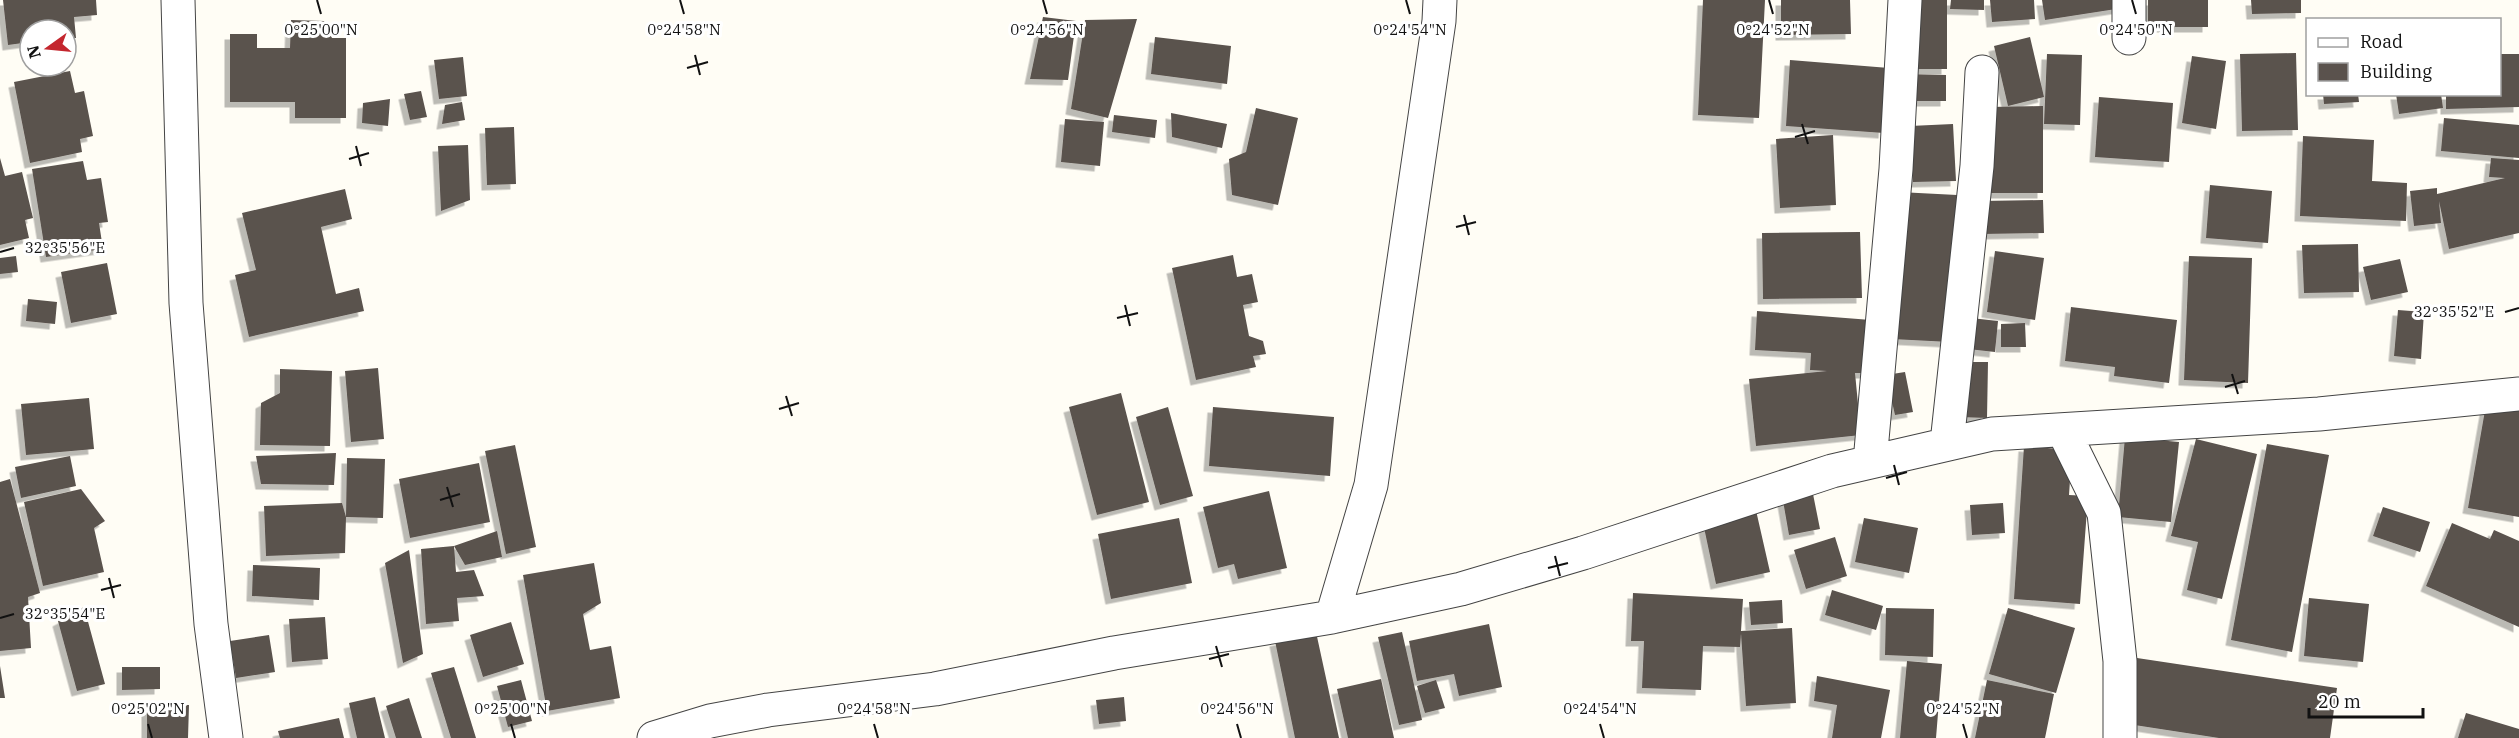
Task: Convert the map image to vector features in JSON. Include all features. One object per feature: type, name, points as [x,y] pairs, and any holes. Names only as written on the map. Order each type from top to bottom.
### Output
[{"type":"street","points":[[177,0],[186,303],[211,624],[225,738]]},
{"type":"street","points":[[1332,618],[1371,485],[1439,21],[1440,0]]},
{"type":"street","points":[[1870,462],[1896,169],[1905,0]]},
{"type":"street","points":[[2129,0],[2129,38]]},
{"type":"street","points":[[1947,443],[1977,166],[1982,72]]},
{"type":"street","points":[[654,738],[711,721],[768,710],[935,689],[1114,654],[1332,618],[1461,589],[1870,462],[1992,434],[2319,414],[2518,391]]},
{"type":"street","points":[[2063,430],[2104,513],[2120,661],[2120,738]]},
{"type":"building","points":[[3,0],[96,0],[97,15],[74,18],[18,18],[18,44],[8,45]]},
{"type":"building","points":[[1703,0],[1765,0],[1759,118],[1698,115]]},
{"type":"building","points":[[1781,0],[1850,0],[1851,34],[1781,35]]},
{"type":"building","points":[[1907,0],[1947,0],[1947,69],[1907,69]]},
{"type":"building","points":[[1951,0],[1984,0],[1984,10],[1950,9]]},
{"type":"building","points":[[1990,0],[2034,0],[2035,19],[1992,22]]},
{"type":"building","points":[[2042,0],[2128,0],[2129,7],[2045,20]]},
{"type":"building","points":[[2148,0],[2208,0],[2208,27],[2148,27]]},
{"type":"building","points":[[2251,0],[2301,0],[2301,13],[2252,14]]},
{"type":"building","points":[[1043,17],[1076,21],[1068,80],[1030,79]]},
{"type":"building","points":[[1137,19],[1108,118],[1071,109],[1085,20]]},
{"type":"building","points":[[291,20],[324,21],[332,38],[346,38],[346,118],[295,118],[295,102],[230,102],[230,34],[257,34],[257,48],[290,48]]},
{"type":"building","points":[[1155,37],[1231,46],[1227,84],[1151,74]]},
{"type":"building","points":[[2030,37],[2044,97],[2008,106],[1994,46]]},
{"type":"building","points":[[2296,53],[2298,130],[2242,131],[2240,54]]},
{"type":"building","points":[[2047,54],[2082,55],[2080,125],[2044,124]]},
{"type":"building","points":[[2501,54],[2519,54],[2519,107],[2446,109],[2446,96],[2501,96]]},
{"type":"building","points":[[2192,56],[2226,61],[2216,129],[2182,123]]},
{"type":"building","points":[[463,57],[467,96],[439,99],[434,60]]},
{"type":"building","points":[[1790,60],[1889,68],[1884,133],[1786,126]]},
{"type":"building","points":[[1903,74],[1946,75],[1946,101],[1903,101]]},
{"type":"building","points":[[34,78],[72,78],[75,93],[84,91],[93,136],[80,139],[82,152],[30,163],[14,82]]},
{"type":"building","points":[[421,91],[427,117],[410,120],[404,94]]},
{"type":"building","points":[[2323,96],[2358,96],[2359,102],[2324,104]]},
{"type":"building","points":[[2396,96],[2441,96],[2443,108],[2399,114]]},
{"type":"building","points":[[2099,97],[2173,103],[2169,162],[2095,157]]},
{"type":"building","points":[[390,99],[388,126],[362,123],[363,103]]},
{"type":"building","points":[[462,102],[465,120],[442,124],[445,105]]},
{"type":"building","points":[[2043,106],[2043,193],[1989,193],[1989,107]]},
{"type":"building","points":[[1256,108],[1298,118],[1278,205],[1232,195],[1229,159],[1246,152]]},
{"type":"building","points":[[1171,113],[1227,124],[1222,148],[1172,137]]},
{"type":"building","points":[[1114,115],[1157,120],[1155,138],[1112,132]]},
{"type":"building","points":[[2444,118],[2519,125],[2519,158],[2441,151]]},
{"type":"building","points":[[1065,119],[1104,122],[1100,166],[1061,162]]},
{"type":"building","points":[[1953,124],[1956,181],[1913,182],[1910,126]]},
{"type":"building","points":[[514,127],[516,184],[487,185],[485,128]]},
{"type":"building","points":[[1833,135],[1836,205],[1780,208],[1776,139]]},
{"type":"building","points":[[2303,136],[2374,140],[2372,181],[2407,183],[2406,221],[2300,216]]},
{"type":"building","points":[[468,145],[470,200],[441,211],[438,146]]},
{"type":"building","points":[[0,158],[5,176],[22,172],[33,218],[25,220],[29,238],[0,245]]},
{"type":"building","points":[[2491,158],[2519,160],[2519,233],[2449,249],[2439,201],[2441,223],[2414,226],[2410,191],[2437,188],[2437,194],[2505,178],[2489,177]]},
{"type":"building","points":[[83,161],[87,180],[101,178],[108,222],[99,223],[103,249],[46,257],[32,169]]},
{"type":"building","points":[[2210,185],[2272,191],[2268,243],[2206,238]]},
{"type":"building","points":[[345,189],[352,219],[321,227],[336,294],[359,288],[364,311],[249,337],[235,275],[256,270],[242,213]]},
{"type":"building","points":[[1899,192],[1957,195],[1950,342],[1892,339]]},
{"type":"building","points":[[2043,200],[2044,233],[1981,234],[1981,201]]},
{"type":"building","points":[[1860,232],[1862,298],[1763,299],[1762,233]]},
{"type":"building","points":[[2358,244],[2359,292],[2304,293],[2302,245]]},
{"type":"building","points":[[1995,251],[2044,258],[2035,320],[1987,312]]},
{"type":"building","points":[[1233,255],[1237,277],[1252,274],[1258,302],[1243,305],[1249,336],[1263,341],[1266,354],[1253,356],[1256,367],[1196,380],[1172,268]]},
{"type":"building","points":[[16,256],[18,272],[0,274],[0,258]]},
{"type":"building","points":[[2189,256],[2252,258],[2248,383],[2184,380]]},
{"type":"building","points":[[2400,259],[2408,292],[2371,300],[2363,267]]},
{"type":"building","points":[[107,263],[117,314],[71,323],[61,272]]},
{"type":"building","points":[[28,299],[57,302],[55,324],[26,321]]},
{"type":"building","points":[[2071,307],[2177,320],[2169,383],[2114,376],[2115,367],[2065,361]]},
{"type":"building","points":[[2398,310],[2424,312],[2421,359],[2394,356]]},
{"type":"building","points":[[1757,311],[1871,320],[1867,373],[1855,373],[1861,435],[1756,446],[1749,379],[1827,371],[1810,370],[1811,353],[1755,350]]},
{"type":"building","points":[[1971,318],[1998,321],[1995,352],[1968,349]]},
{"type":"building","points":[[2025,323],[2026,347],[2001,347],[2001,324]]},
{"type":"building","points":[[1960,362],[1988,362],[1987,418],[1960,417]]},
{"type":"building","points":[[378,368],[384,439],[351,442],[345,371]]},
{"type":"building","points":[[280,369],[332,371],[330,446],[260,445],[261,403],[280,393]]},
{"type":"building","points":[[1905,372],[1913,412],[1895,415],[1886,375]]},
{"type":"building","points":[[1121,393],[1149,502],[1097,515],[1069,407]]},
{"type":"building","points":[[2488,393],[2519,398],[2519,517],[2468,508]]},
{"type":"building","points":[[89,398],[94,449],[26,455],[21,404]]},
{"type":"building","points":[[1168,407],[1193,496],[1160,505],[1136,417]]},
{"type":"building","points":[[1213,407],[1334,417],[1330,476],[1209,466]]},
{"type":"building","points":[[2125,437],[2179,442],[2171,522],[2118,517]]},
{"type":"building","points":[[2196,439],[2257,454],[2222,599],[2187,590],[2198,542],[2171,536]]},
{"type":"building","points":[[2267,444],[2329,455],[2292,652],[2231,640]]},
{"type":"building","points":[[515,445],[536,547],[506,554],[485,451]]},
{"type":"building","points":[[2024,446],[2072,450],[2069,495],[2088,496],[2080,604],[2014,599]]},
{"type":"building","points":[[336,453],[334,485],[261,484],[256,456]]},
{"type":"building","points":[[70,456],[76,486],[21,498],[15,467]]},
{"type":"building","points":[[347,458],[385,459],[383,518],[346,517]]},
{"type":"building","points":[[479,463],[490,522],[410,538],[399,479]]},
{"type":"building","points":[[10,479],[40,593],[28,597],[31,648],[0,651],[0,482]]},
{"type":"building","points":[[81,489],[105,521],[94,528],[104,572],[43,586],[24,502]]},
{"type":"building","points":[[1812,489],[1820,529],[1789,535],[1782,495]]},
{"type":"building","points":[[1269,491],[1287,568],[1238,579],[1234,564],[1218,568],[1203,507]]},
{"type":"building","points":[[342,503],[346,517],[345,553],[266,556],[264,506]]},
{"type":"building","points":[[2003,503],[2005,533],[1972,535],[1970,505]]},
{"type":"building","points":[[1755,506],[1770,572],[1716,584],[1702,518]]},
{"type":"building","points":[[2383,507],[2430,522],[2420,552],[2373,536]]},
{"type":"building","points":[[1179,518],[1192,583],[1111,599],[1098,534]]},
{"type":"building","points":[[1864,518],[1918,528],[1909,573],[1855,562]]},
{"type":"building","points":[[2452,523],[2490,539],[2494,530],[2519,541],[2519,627],[2426,586]]},
{"type":"building","points":[[497,531],[502,557],[465,565],[454,546]]},
{"type":"building","points":[[1835,537],[1847,576],[1806,589],[1794,550]]},
{"type":"building","points":[[454,546],[456,572],[474,570],[484,596],[457,598],[459,621],[426,624],[421,549]]},
{"type":"building","points":[[409,550],[423,654],[403,663],[385,563]]},
{"type":"building","points":[[594,563],[601,603],[583,614],[590,650],[611,646],[620,698],[547,711],[523,575]]},
{"type":"building","points":[[253,565],[320,568],[319,600],[252,596]]},
{"type":"building","points":[[1832,590],[1883,606],[1876,630],[1825,615]]},
{"type":"building","points":[[1633,593],[1743,599],[1741,631],[1792,628],[1796,703],[1746,706],[1741,634],[1740,647],[1703,646],[1701,690],[1642,688],[1644,641],[1631,641]]},
{"type":"building","points":[[2309,598],[2369,604],[2363,662],[2304,656]]},
{"type":"building","points":[[1782,600],[1783,623],[1751,625],[1749,602]]},
{"type":"building","points":[[84,607],[105,684],[77,691],[58,621]]},
{"type":"building","points":[[1886,608],[1934,609],[1933,657],[1885,655]]},
{"type":"building","points":[[2008,608],[2075,628],[2056,693],[1989,674]]},
{"type":"building","points":[[325,617],[328,659],[292,662],[289,619]]},
{"type":"building","points":[[511,622],[524,664],[483,677],[470,635]]},
{"type":"building","points":[[1489,624],[1502,687],[1459,696],[1454,674],[1417,681],[1409,641]]},
{"type":"building","points":[[1316,632],[1339,738],[1295,738],[1275,641]]},
{"type":"building","points":[[1402,632],[1422,720],[1399,725],[1378,637]]},
{"type":"building","points":[[269,635],[275,672],[236,678],[230,641]]},
{"type":"building","points":[[2137,658],[2337,688],[2330,738],[2219,738],[2128,724]]},
{"type":"building","points":[[1907,661],[1942,664],[1936,738],[1900,738]]},
{"type":"building","points":[[0,666],[5,698],[0,698]]},
{"type":"building","points":[[122,667],[160,667],[160,689],[122,690]]},
{"type":"building","points":[[454,667],[476,738],[451,738],[431,673]]},
{"type":"building","points":[[1817,676],[1890,690],[1881,738],[1832,738],[1837,705],[1814,701]]},
{"type":"building","points":[[1381,679],[1394,738],[1348,738],[1337,689]]},
{"type":"building","points":[[521,680],[532,721],[508,727],[497,686]]},
{"type":"building","points":[[1436,680],[1445,708],[1425,713],[1417,686]]},
{"type":"building","points":[[1987,680],[2054,694],[2045,738],[1975,738]]},
{"type":"building","points":[[375,697],[385,738],[357,738],[349,703]]},
{"type":"building","points":[[1124,697],[1126,721],[1099,724],[1096,700]]},
{"type":"building","points":[[409,698],[422,738],[396,738],[386,706]]},
{"type":"building","points":[[147,705],[189,705],[188,738],[147,738]]},
{"type":"building","points":[[2466,713],[2519,729],[2519,738],[2458,738]]},
{"type":"building","points":[[339,718],[344,738],[280,738],[278,731]]}]
